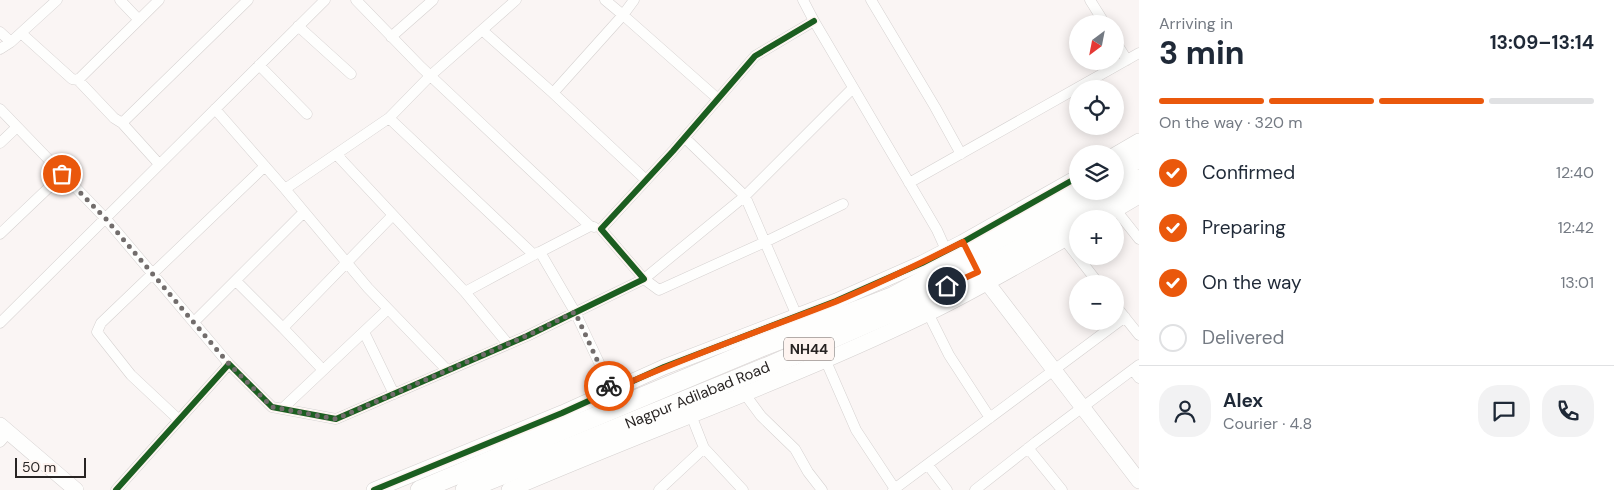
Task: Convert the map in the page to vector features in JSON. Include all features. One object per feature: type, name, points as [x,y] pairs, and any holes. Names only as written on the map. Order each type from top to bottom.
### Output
[{"type":"highway","points":[[1124,167],[1139,158]]},
{"type":"highway","name":"Nagpur Adilabad Road","points":[[420,490],[756,341],[894,296],[974,263],[1139,179]]},
{"type":"highway","name":"Nagpur Adilabad Road","points":[[465,490],[783,360],[902,308],[1069,200]]},
{"type":"street","points":[[0,49],[11,42],[57,0]]},
{"type":"street","points":[[120,0],[139,20]]},
{"type":"street","points":[[78,80],[159,0]]},
{"type":"street","points":[[122,123],[248,0]]},
{"type":"street","points":[[0,323],[325,0]]},
{"type":"street","points":[[356,0],[430,76],[590,226],[601,229],[644,279],[659,290],[844,204]]},
{"type":"street","points":[[391,37],[433,0]]},
{"type":"street","points":[[285,189],[389,118],[430,76],[516,0]]},
{"type":"street","points":[[605,0],[718,100]]},
{"type":"street","points":[[553,93],[623,15],[634,0]]},
{"type":"street","points":[[803,0],[937,230],[946,250],[974,263],[1139,481]]},
{"type":"street","points":[[870,0],[936,107],[962,154]]},
{"type":"street","points":[[1090,0],[1099,15]]},
{"type":"street","points":[[601,229],[685,138],[755,56],[814,21]]},
{"type":"street","points":[[298,26],[351,74]]},
{"type":"street","points":[[482,30],[646,180]]},
{"type":"street","points":[[0,32],[11,42]]},
{"type":"street","points":[[21,33],[72,79],[78,80],[114,118],[122,123],[159,164]]},
{"type":"street","points":[[909,183],[1139,53]]},
{"type":"street","points":[[259,65],[307,114]]},
{"type":"street","points":[[0,109],[106,219],[229,364],[272,407],[336,419],[508,344],[644,279],[745,196],[853,88]]},
{"type":"street","points":[[214,109],[285,189],[368,288],[447,370]]},
{"type":"street","points":[[389,118],[537,254],[575,312],[612,390]]},
{"type":"street","points":[[0,143],[17,127]]},
{"type":"street","points":[[685,138],[745,196],[797,316]]},
{"type":"street","points":[[1124,150],[1139,141]]},
{"type":"street","points":[[336,154],[465,292],[508,344]]},
{"type":"street","points":[[178,420],[131,375],[96,332],[101,323],[265,166]]},
{"type":"street","points":[[0,234],[62,174]]},
{"type":"street","points":[[509,490],[825,359],[928,313],[974,263],[1069,184]]},
{"type":"street","points":[[1116,210],[1139,196]]},
{"type":"street","points":[[194,322],[304,212]]},
{"type":"street","points":[[284,328],[393,215]]},
{"type":"street","points":[[1124,220],[1139,240]]},
{"type":"street","points":[[465,292],[590,226]]},
{"type":"street","points":[[974,263],[1069,237]]},
{"type":"street","points":[[1064,240],[1092,275]]},
{"type":"street","points":[[374,490],[562,413],[664,367],[756,341],[797,316],[836,301],[946,250]]},
{"type":"street","points":[[236,281],[323,370]]},
{"type":"street","points":[[282,409],[388,309]]},
{"type":"street","points":[[928,313],[949,355],[990,418]]},
{"type":"street","points":[[825,359],[856,430],[894,490],[1125,317],[1139,335]]},
{"type":"street","points":[[364,332],[394,394]]},
{"type":"street","points":[[116,490],[229,364]]},
{"type":"street","points":[[975,490],[1082,407],[1137,371]]},
{"type":"street","points":[[744,393],[761,416],[795,449],[808,472],[822,490]]},
{"type":"street","points":[[691,415],[704,448],[742,490]]},
{"type":"street","points":[[3,433],[76,490]]},
{"type":"street","points":[[659,490],[704,448]]},
{"type":"street","points":[[1028,448],[1062,490]]},
{"type":"street","points":[[928,465],[946,490]]},
{"type":"cycle path","points":[[116,490],[229,364],[272,407],[336,419],[527,336],[644,279],[601,229],[673,151],[755,56],[814,21]]},
{"type":"cycle path","points":[[374,490],[562,413],[664,367],[836,301],[922,263],[1069,182]]},
{"type":"way so far","points":[[62,174],[106,219],[229,364],[272,407],[336,419],[526,336],[575,312],[609,386]]},
{"type":"route","points":[[609,386],[612,390],[664,367],[836,301],[922,263],[963,242],[978,272],[947,286]]}]
